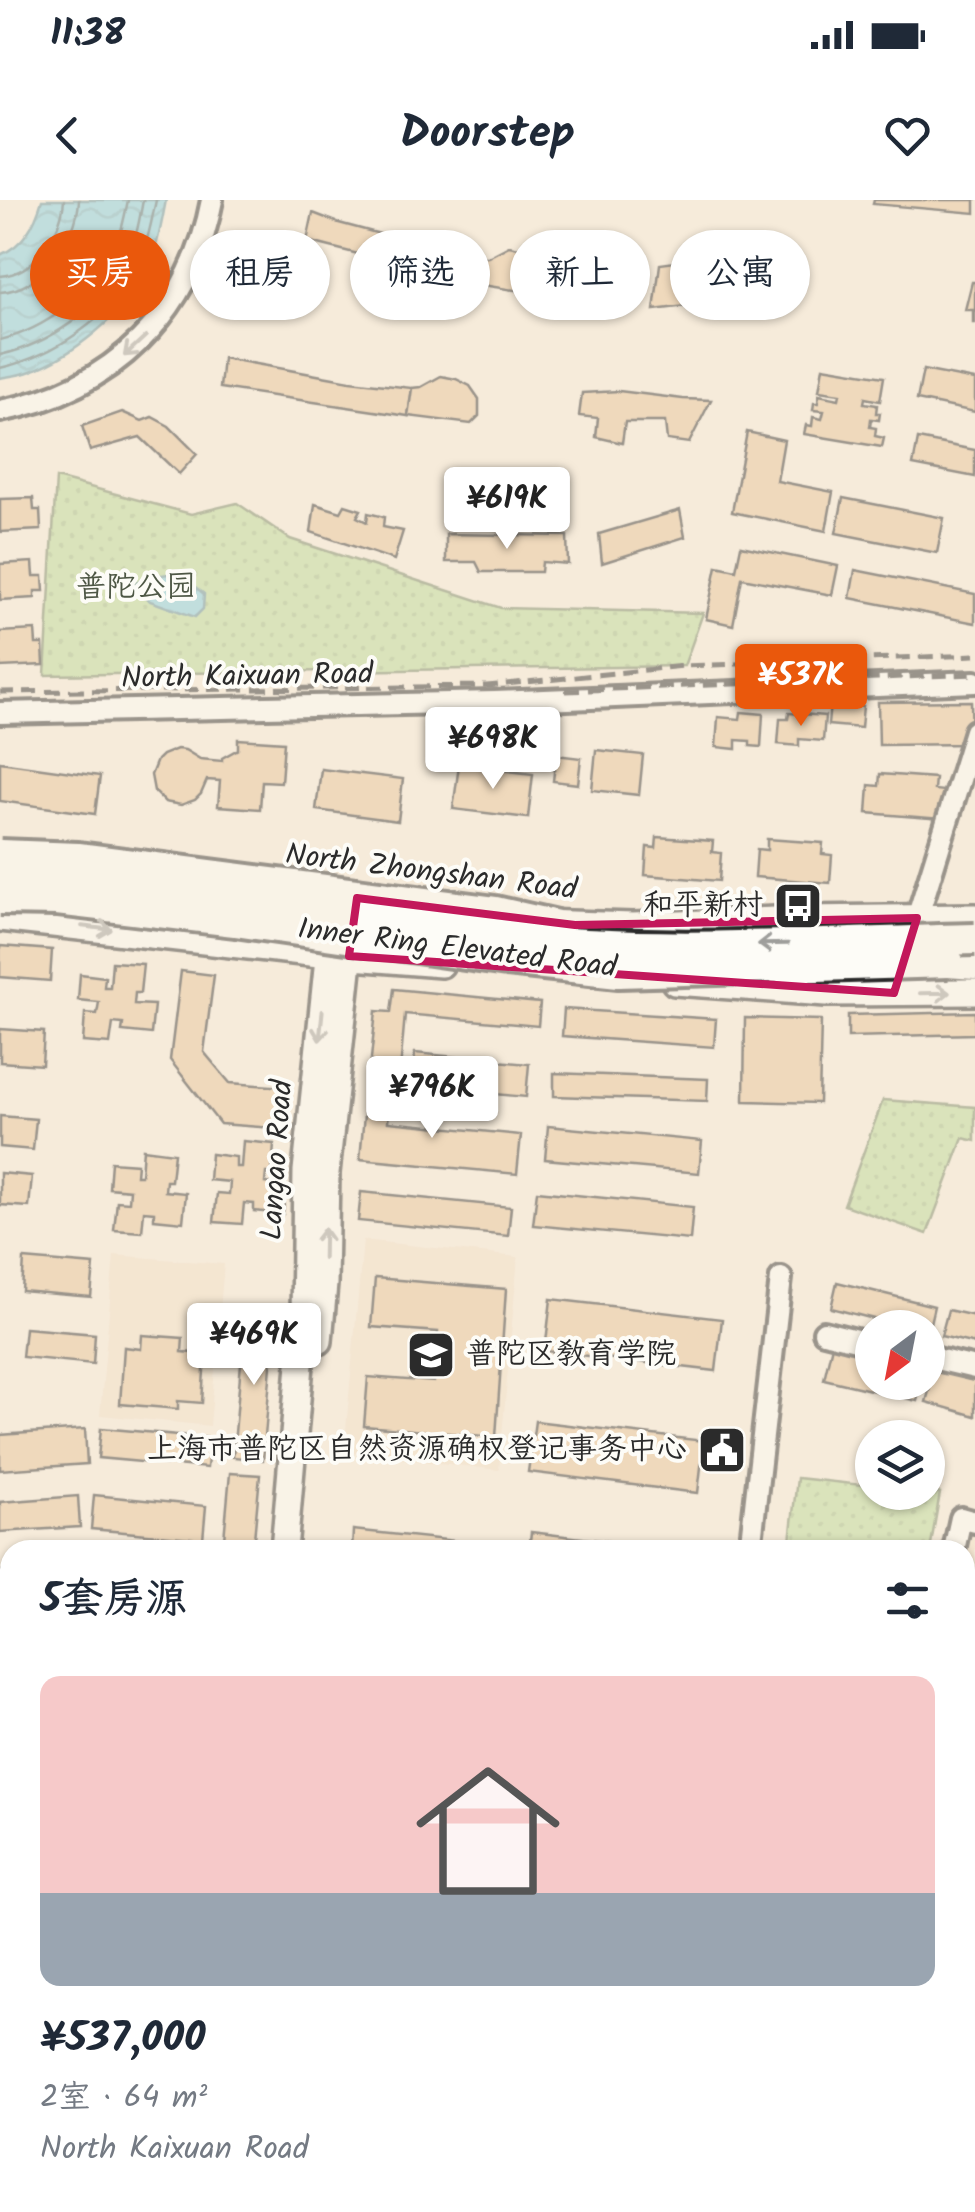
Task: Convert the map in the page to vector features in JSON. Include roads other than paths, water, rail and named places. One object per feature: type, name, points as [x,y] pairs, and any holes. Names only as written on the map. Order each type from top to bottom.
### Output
[{"type":"highway","points":[[0,856],[78,858],[495,912],[637,948]]},
{"type":"highway","name":"Inner Ring Elevated Road","points":[[0,878],[52,878],[498,937],[637,948],[975,939]]},
{"type":"highway","name":"Inner Ring Elevated Road","points":[[0,900],[57,900],[619,972],[966,962]]},
{"type":"main road","name":"North Zhongshan Road","points":[[0,856],[346,896],[510,921],[633,926],[975,917]]},
{"type":"main road","name":"Langao Road","points":[[285,1540],[304,1319],[306,1171],[346,896]]},
{"type":"main road","points":[[0,918],[339,956],[826,994],[975,992]]},
{"type":"main road","name":"Langao Road","points":[[302,1540],[324,1284],[326,1173],[339,956]]},
{"type":"street","points":[[0,411],[85,382],[116,363],[147,335],[173,300],[195,257],[212,200]]},
{"type":"street","name":"North Kaixuan Road","points":[[0,713],[495,702],[975,682]]},
{"type":"street","points":[[894,993],[975,730]]},
{"type":"street","points":[[751,1540],[781,1278]]},
{"type":"street","points":[[824,1332],[855,1340]]},
{"type":"street","points":[[945,1361],[975,1368]]},
{"type":"water","points":[[42,200],[166,200],[160,230],[30,230],[30,320],[109,320],[47,364],[0,378],[0,255],[16,246],[36,217]]},
{"type":"water","points":[[168,574],[187,580],[204,594],[203,609],[195,617],[150,601],[134,584],[143,578]]},
{"type":"railway","points":[[0,692],[487,686],[684,666],[975,655]]},
{"type":"railway","points":[[565,691],[975,674]]},
{"type":"place","name":"和平新村","points":[[798,906]]},
{"type":"place","name":"普陀区教育学院","points":[[431,1355]]},
{"type":"place","name":"上海市普陀区自然资源确权登记事务中心","points":[[722,1450]]},
{"type":"park label","name":"普陀公园","points":[[136,588]]}]
